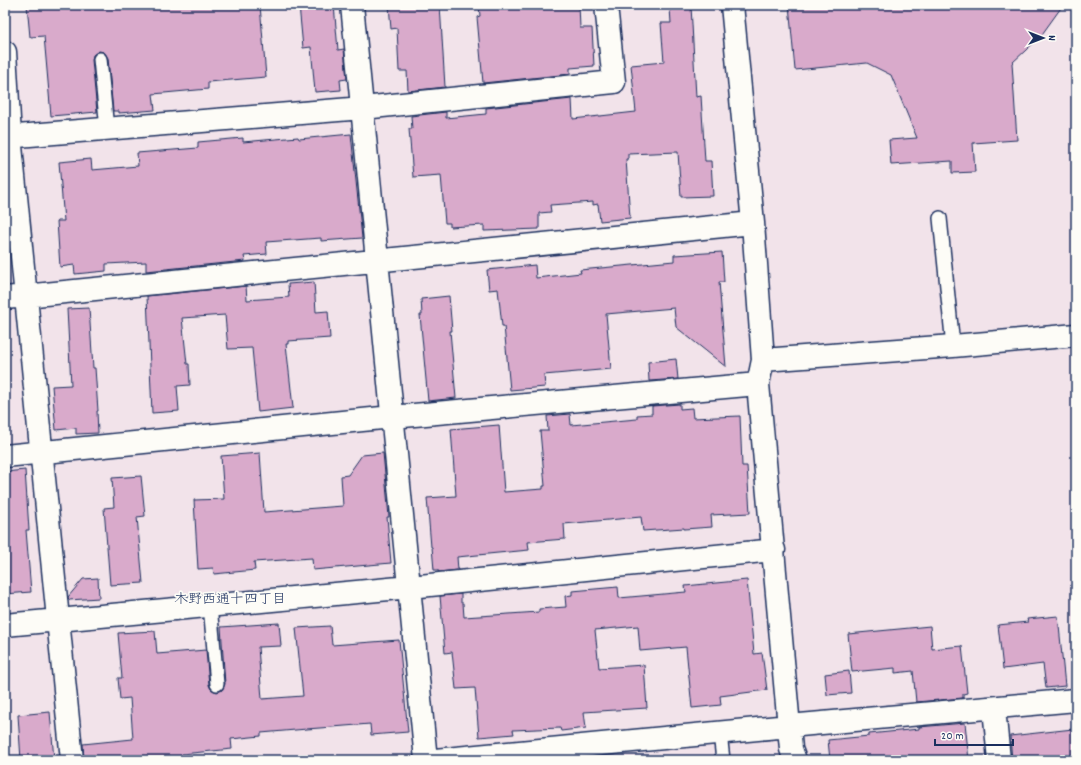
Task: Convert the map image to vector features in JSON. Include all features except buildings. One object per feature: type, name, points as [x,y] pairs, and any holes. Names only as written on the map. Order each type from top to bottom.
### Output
[{"type":"street","points":[[352,5],[426,760]]},
{"type":"street","points":[[8,137],[363,108],[614,82],[606,5]]},
{"type":"street","points":[[732,5],[753,223],[762,360],[758,384],[791,749],[795,760]]},
{"type":"street","points":[[5,52],[15,296],[41,453],[72,760]]},
{"type":"street","points":[[15,296],[753,223]]},
{"type":"street","points":[[762,360],[953,346],[1076,335]]},
{"type":"street","points":[[5,456],[392,417],[758,384]]},
{"type":"street","points":[[5,625],[410,587],[774,550]]},
{"type":"street","points":[[435,760],[1076,700]]},
{"type":"street","points":[[994,708],[999,760]]},
{"type":"lane","points":[[100,59],[107,129]]},
{"type":"lane","points":[[940,218],[953,346]]},
{"type":"lane","points":[[210,606],[217,684]]},
{"type":"lane","points":[[720,733],[723,760]]},
{"type":"district","name":"木野西通十四丁目","points":[[230,598]]}]
